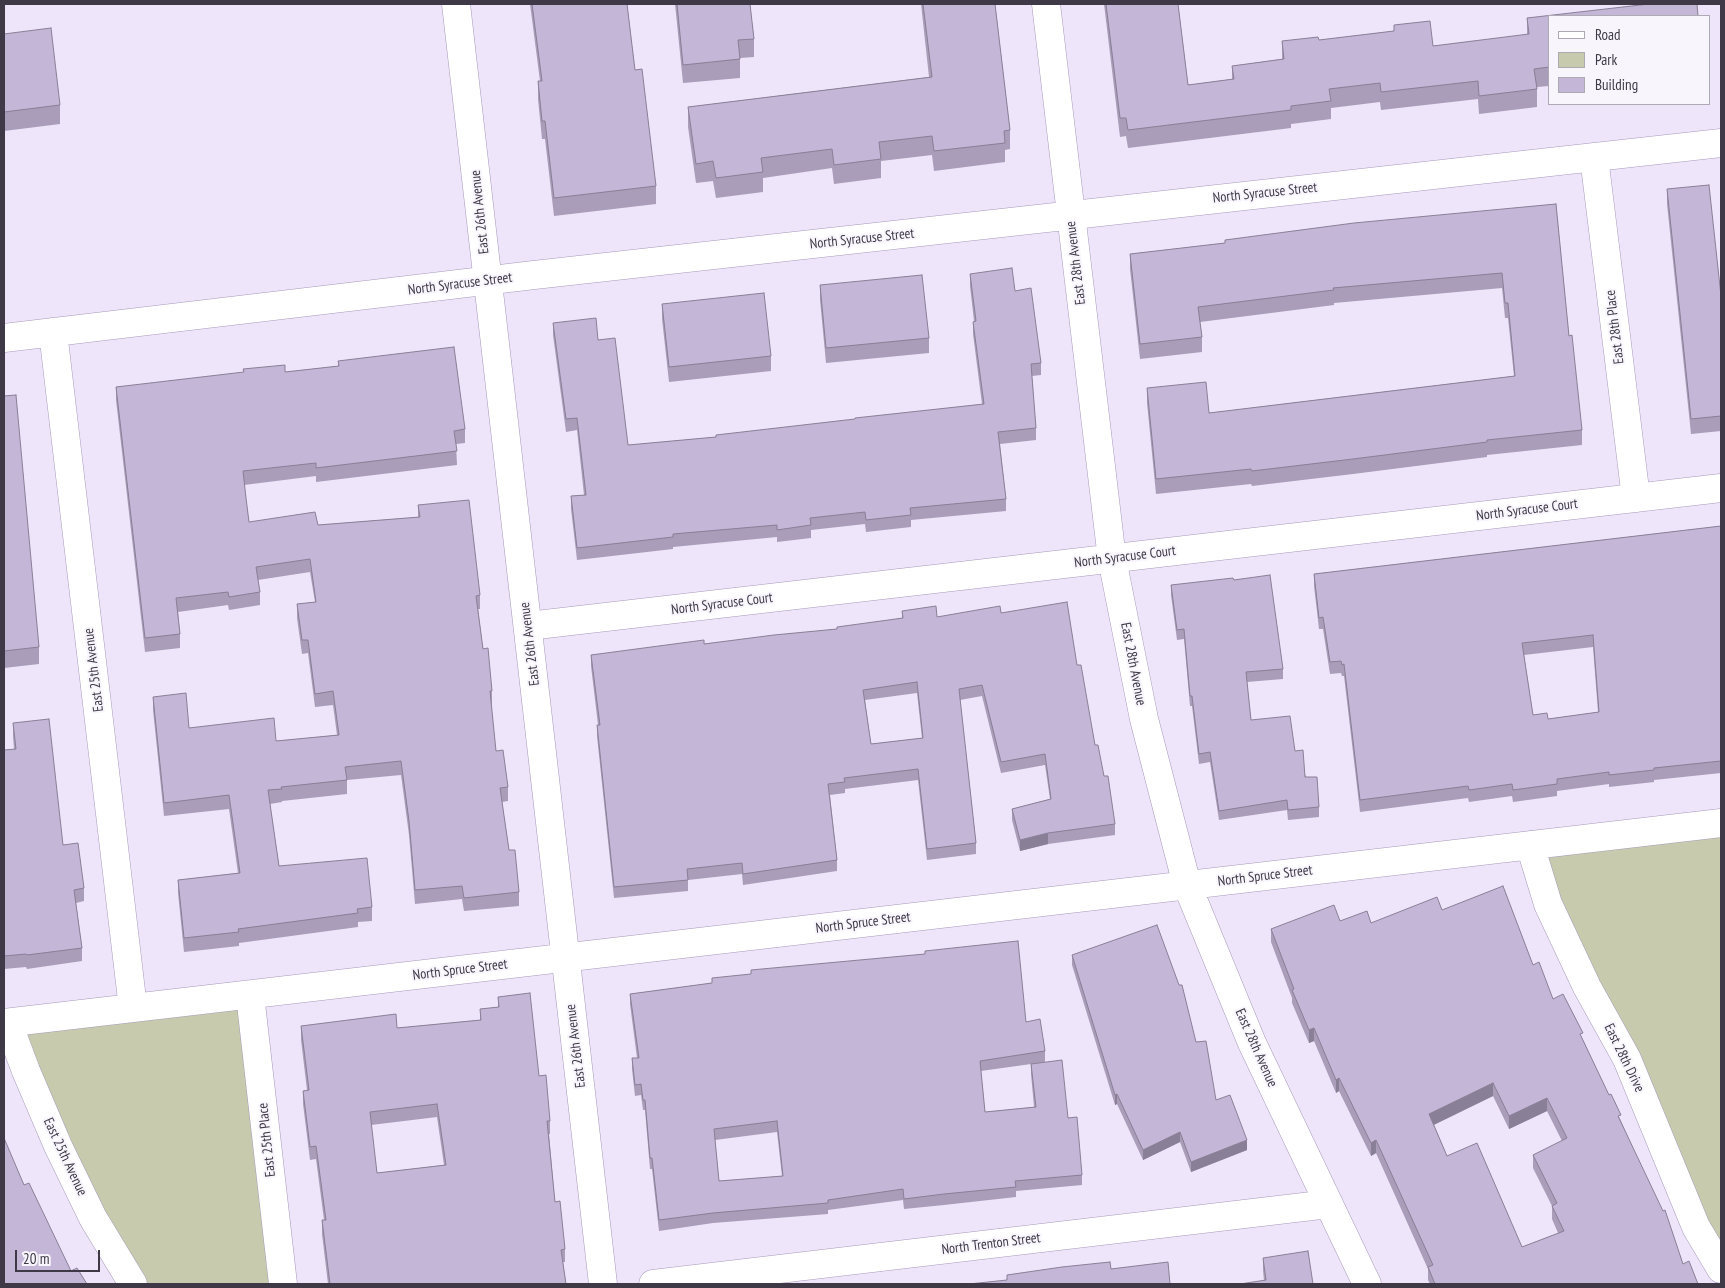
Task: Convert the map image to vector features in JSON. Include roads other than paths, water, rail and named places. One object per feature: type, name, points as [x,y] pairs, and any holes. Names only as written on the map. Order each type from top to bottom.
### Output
[{"type":"street","name":"East 26th Avenue","points":[[456,4],[604,1284]]},
{"type":"street","name":"East 28th Avenue","points":[[1046,4],[1112,559],[1144,719],[1187,885],[1252,1043],[1367,1284]]},
{"type":"street","name":"North Syracuse Street","points":[[4,338],[488,280],[1721,143]]},
{"type":"street","name":"East 28th Place","points":[[1594,157],[1636,498]]},
{"type":"street","name":"East 25th Avenue","points":[[53,332],[133,1008]]},
{"type":"street","name":"North Syracuse Court","points":[[528,626],[1721,488]]},
{"type":"street","name":"North Spruce Street","points":[[6,1023],[1721,822]]},
{"type":"street","name":"East 28th Drive","points":[[1530,845],[1548,904],[1587,987],[1627,1059],[1696,1227],[1721,1269]]},
{"type":"street","name":"East 25th Place","points":[[250,995],[283,1284]]},
{"type":"street","name":"East 25th Avenue","points":[[6,1023],[66,1162],[93,1218],[134,1284]]},
{"type":"street","name":"North Trenton Street","points":[[653,1284],[1329,1204]]}]
